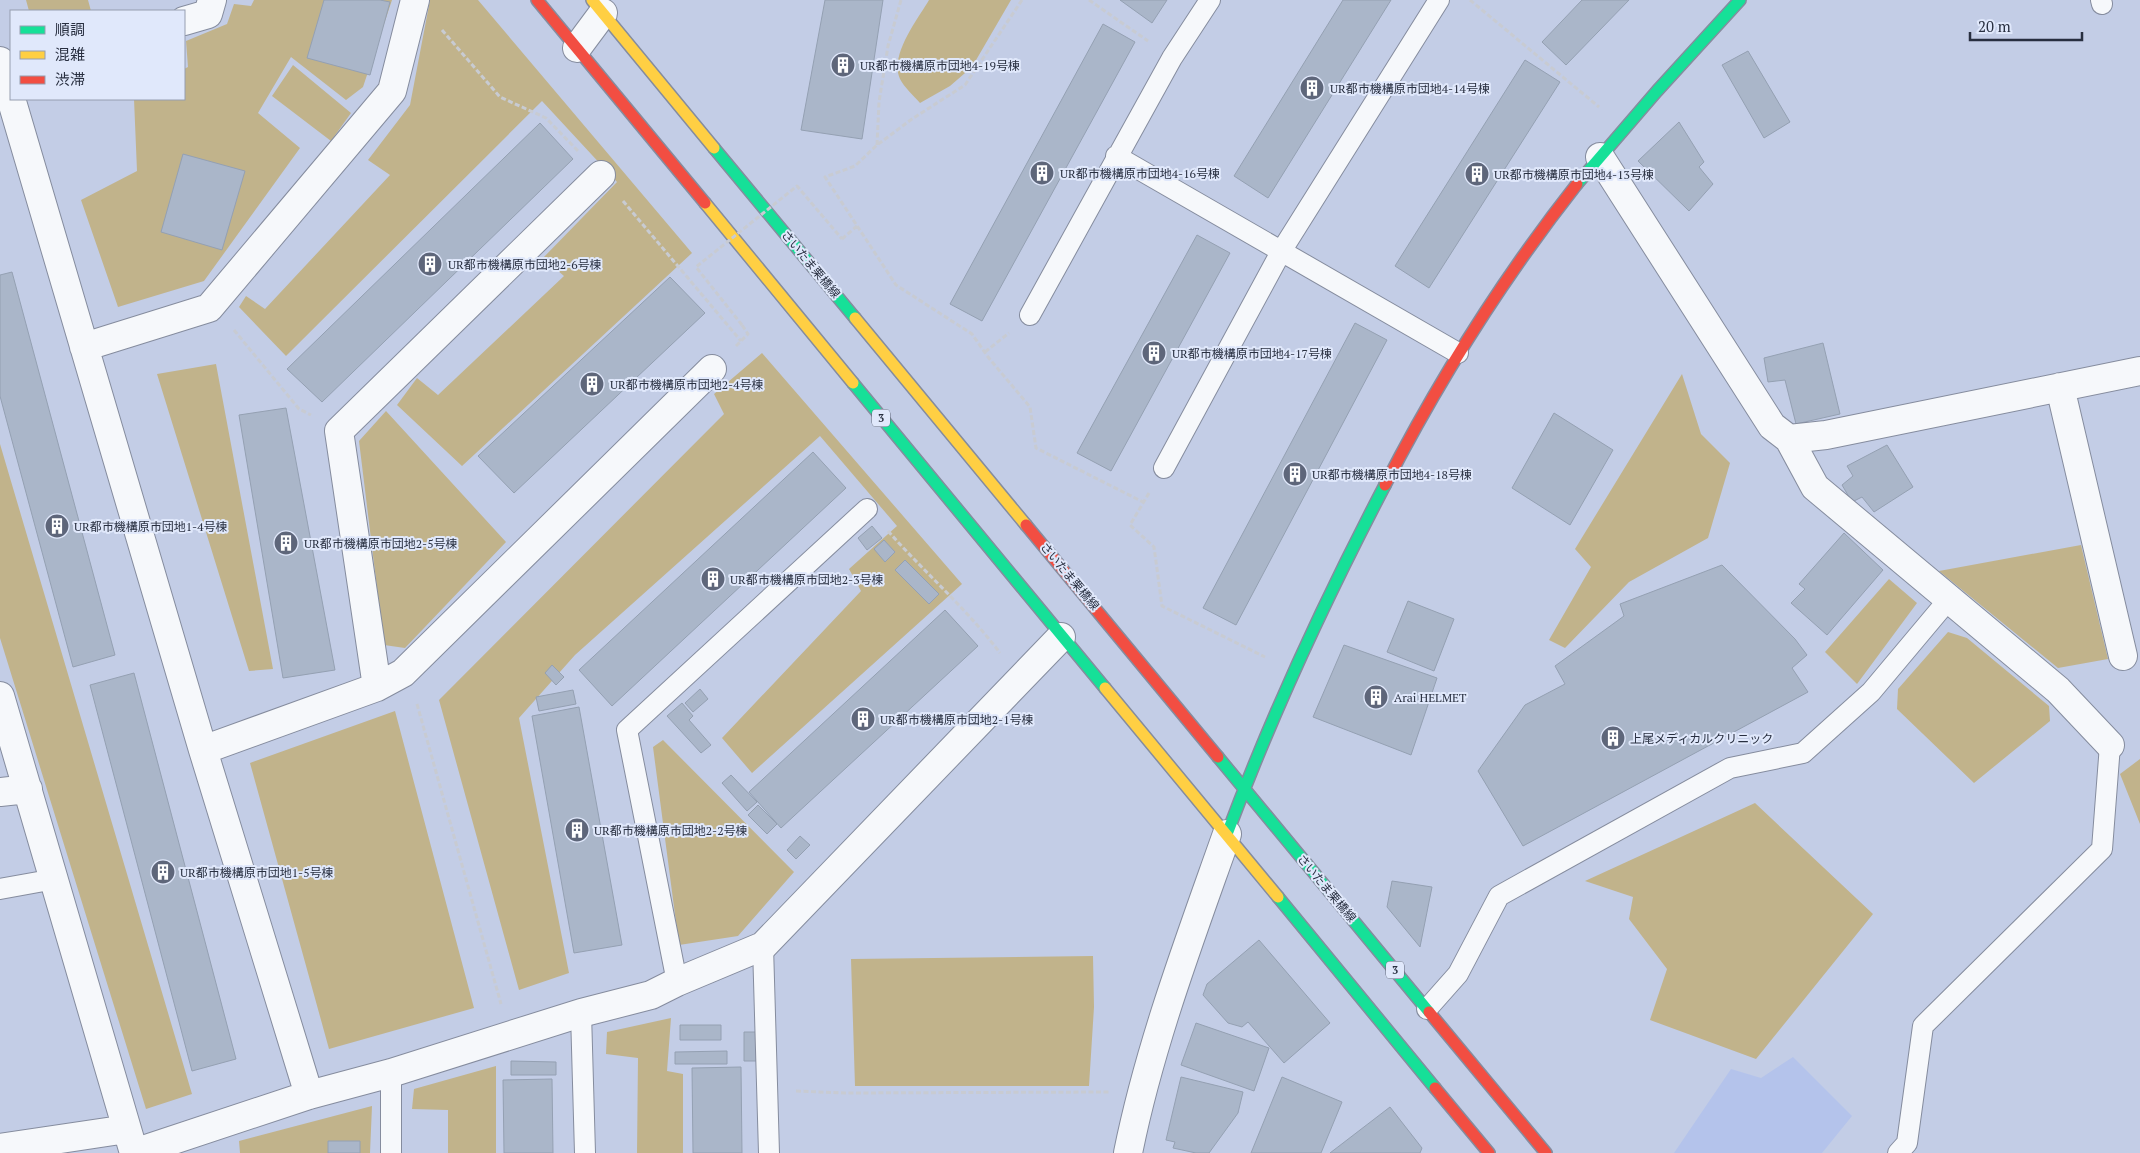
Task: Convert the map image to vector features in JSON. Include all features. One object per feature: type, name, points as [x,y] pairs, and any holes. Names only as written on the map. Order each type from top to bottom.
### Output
[{"type":"main road","name":"3","points":[[537,0],[1061,637],[1227,834],[1489,1153]]},
{"type":"main road","points":[[1227,834],[1244,787],[1319,616],[1393,467],[1458,353],[1527,250],[1600,157],[1740,0]]},
{"type":"main road","name":"さいたま栗橋線","points":[[602,4],[1546,1153]]},
{"type":"street","points":[[185,21],[208,14],[212,0]]},
{"type":"street","points":[[84,346],[209,308],[392,91],[415,0]]},
{"type":"street","points":[[577,48],[602,4]]},
{"type":"street","points":[[5,68],[10,86]]},
{"type":"street","points":[[14,100],[84,346],[203,750],[309,1095]]},
{"type":"street","points":[[1600,157],[1772,426],[1789,439],[1815,487],[2058,690],[2110,745]]},
{"type":"street","points":[[377,688],[339,431],[601,175]]},
{"type":"street","points":[[203,750],[377,688],[403,673],[712,369]]},
{"type":"street","points":[[1789,439],[1826,436],[2140,371]]},
{"type":"street","points":[[2060,387],[2123,656]]},
{"type":"street","points":[[0,1148],[132,1145],[391,1073],[581,1013],[651,995],[763,946],[1061,637]]},
{"type":"street","points":[[0,696],[132,1145]]},
{"type":"street","points":[[0,792],[28,790]]},
{"type":"street","points":[[1128,1153],[1171,992],[1227,834]]},
{"type":"lane","points":[[1030,315],[1116,156],[1172,58],[1210,0]]},
{"type":"lane","points":[[1164,468],[1282,250],[1439,0]]},
{"type":"lane","points":[[1116,156],[1458,353]]},
{"type":"lane","points":[[677,982],[627,730],[867,509]]},
{"type":"lane","points":[[1427,1009],[1458,974],[1499,896],[1730,768],[1802,753],[1872,692],[1949,599]]},
{"type":"lane","points":[[1898,1153],[1907,1142],[1923,1026],[2102,849],[2110,745]]},
{"type":"lane","points":[[0,889],[55,879]]},
{"type":"lane","points":[[763,946],[769,1153]]},
{"type":"lane","points":[[581,1013],[585,1153]]},
{"type":"lane","points":[[391,1073],[392,1153]]},
{"type":"path","points":[[877,146],[879,102],[888,46],[901,0]]},
{"type":"path","points":[[1022,0],[965,85],[912,119],[855,166],[825,177],[896,285],[972,334],[988,357],[1030,407],[1036,448],[1143,502]]},
{"type":"path","points":[[1089,0],[1172,58]]},
{"type":"path","points":[[1470,0],[1625,128]]},
{"type":"path","points":[[742,325],[696,267],[797,186],[842,238],[857,226]]},
{"type":"path","points":[[212,304],[299,409],[339,431]]},
{"type":"path","points":[[1164,468],[1130,524],[1154,548],[1162,606],[1294,672]]},
{"type":"path","points":[[867,509],[913,559],[977,623],[1021,680]]},
{"type":"path","points":[[403,673],[420,712],[510,1036]]},
{"type":"path","points":[[768,1090],[844,1093],[1143,1092]]},
{"type":"shaded area","points":[[26,0],[88,0],[91,10],[29,10]]},
{"type":"shaded area","points":[[254,0],[392,0],[363,87],[346,100],[291,57],[258,113],[300,148],[204,281],[118,307],[81,200],[137,171],[134,100],[185,100],[185,68],[188,67],[186,41],[227,24],[234,4],[251,6]]},
{"type":"shaded area","points":[[430,0],[478,0],[692,253],[462,466],[397,405],[417,378],[438,395],[564,276],[543,258],[617,182],[542,101],[286,356],[239,307],[246,296],[265,309],[390,175],[368,160],[410,105]]},
{"type":"shaded area","points":[[929,0],[1011,0],[972,67],[950,86],[920,103],[900,79],[898,59],[906,38]]},
{"type":"shaded area","points":[[293,65],[351,113],[331,141],[272,96]]},
{"type":"shaded area","points":[[762,353],[962,584],[752,773],[722,738],[861,591],[849,569],[897,526],[820,436],[575,655],[519,718],[569,973],[519,990],[439,700],[724,414],[714,394]]},
{"type":"shaded area","points":[[216,364],[273,669],[249,671],[157,374]]},
{"type":"shaded area","points":[[1682,374],[1701,434],[1730,463],[1708,538],[1629,582],[1565,648],[1549,640],[1591,567],[1575,549]]},
{"type":"shaded area","points":[[386,411],[506,542],[405,648],[384,645],[359,441]]},
{"type":"shaded area","points":[[0,444],[192,1094],[146,1109],[0,638]]},
{"type":"shaded area","points":[[2081,545],[2108,659],[2058,668],[1939,571]]},
{"type":"shaded area","points":[[1889,579],[1917,603],[1857,684],[1825,652]]},
{"type":"shaded area","points":[[1948,632],[1967,638],[2049,706],[2050,721],[1974,783],[1897,709],[1898,689]]},
{"type":"shaded area","points":[[395,711],[474,1008],[329,1049],[250,763]]},
{"type":"shaded area","points":[[663,740],[794,872],[738,936],[679,945],[653,747]]},
{"type":"shaded area","points":[[2140,759],[2140,824],[2120,774]]},
{"type":"shaded area","points":[[1755,803],[1873,914],[1756,1059],[1650,1020],[1667,969],[1629,919],[1633,897],[1585,881]]},
{"type":"shaded area","points":[[1093,956],[1094,1007],[1089,1086],[855,1086],[851,959]]},
{"type":"shaded area","points":[[671,1018],[667,1071],[683,1074],[683,1153],[637,1153],[638,1058],[606,1054],[607,1032]]},
{"type":"shaded area","points":[[1793,1057],[1852,1116],[1822,1153],[1674,1153],[1731,1069],[1761,1078]]},
{"type":"shaded area","points":[[496,1066],[496,1153],[448,1153],[448,1110],[412,1109],[414,1089]]},
{"type":"shaded area","points":[[372,1106],[370,1153],[240,1153],[239,1141]]},
{"type":"building","points":[[324,0],[380,0],[390,2],[370,75],[307,58]]},
{"type":"building","name":"UR都市機構原市団地4-19号棟","points":[[825,0],[883,0],[862,139],[801,130]]},
{"type":"building","points":[[1120,0],[1167,0],[1152,23]]},
{"type":"building","name":"UR都市機構原市団地4-14号棟","points":[[1343,0],[1391,0],[1268,198],[1234,176]]},
{"type":"building","points":[[1582,0],[1629,0],[1566,65],[1542,42]]},
{"type":"building","name":"UR都市機構原市団地4-16号棟","points":[[1103,24],[1135,42],[982,321],[950,304]]},
{"type":"building","points":[[1748,51],[1790,122],[1764,138],[1722,65]]},
{"type":"building","name":"UR都市機構原市団地4-13号棟","points":[[1525,60],[1560,82],[1429,288],[1395,266]]},
{"type":"building","points":[[1679,122],[1704,162],[1699,167],[1713,184],[1689,211],[1638,161]]},
{"type":"building","name":"UR都市機構原市団地2-6号棟","points":[[540,123],[573,159],[322,402],[287,369]]},
{"type":"building","points":[[183,154],[245,171],[222,250],[161,232]]},
{"type":"building","name":"UR都市機構原市団地4-17号棟","points":[[1197,235],[1230,253],[1111,471],[1077,453]]},
{"type":"building","name":"UR都市機構原市団地1-4号棟","points":[[12,272],[115,655],[73,667],[0,396],[0,275]]},
{"type":"building","name":"UR都市機構原市団地2-4号棟","points":[[670,277],[705,313],[514,493],[478,456]]},
{"type":"building","name":"UR都市機構原市団地4-18号棟","points":[[1355,323],[1387,340],[1236,625],[1203,608]]},
{"type":"building","points":[[1823,343],[1840,414],[1796,424],[1785,380],[1768,382],[1764,358]]},
{"type":"building","name":"UR都市機構原市団地2-5号棟","points":[[286,408],[335,670],[283,678],[239,415]]},
{"type":"building","points":[[1554,413],[1613,450],[1570,525],[1512,488]]},
{"type":"building","points":[[1887,445],[1913,487],[1874,512],[1862,497],[1852,502],[1842,485],[1853,476],[1847,466]]},
{"type":"building","name":"UR都市機構原市団地2-3号棟","points":[[813,452],[846,488],[612,706],[579,670]]},
{"type":"building","points":[[872,526],[882,538],[867,550],[858,538]]},
{"type":"building","points":[[1844,533],[1883,570],[1827,635],[1791,603],[1805,589],[1799,584]]},
{"type":"building","points":[[884,540],[895,552],[885,562],[874,549]]},
{"type":"building","points":[[905,560],[939,594],[929,604],[895,570]]},
{"type":"building","name":"上尾メディカルクリニック","points":[[1722,565],[1795,639],[1807,655],[1792,668],[1808,692],[1523,846],[1478,771],[1525,705],[1565,684],[1555,666],[1624,616],[1620,604]]},
{"type":"building","points":[[1408,601],[1454,619],[1434,671],[1387,652]]},
{"type":"building","name":"UR都市機構原市団地2-1号棟","points":[[945,610],[978,646],[781,828],[749,792]]},
{"type":"building","name":"Arai HELMET","points":[[1344,645],[1437,678],[1411,755],[1313,717]]},
{"type":"building","points":[[552,665],[564,677],[556,685],[545,673]]},
{"type":"building","name":"UR都市機構原市団地1-5号棟","points":[[134,673],[236,1059],[192,1071],[90,685]]},
{"type":"building","points":[[700,689],[708,699],[693,712],[685,703]]},
{"type":"building","points":[[573,690],[576,704],[539,711],[536,697]]},
{"type":"building","points":[[682,703],[693,716],[689,720],[711,745],[701,753],[667,716]]},
{"type":"building","name":"UR都市機構原市団地2-2号棟","points":[[579,707],[622,945],[574,953],[532,716]]},
{"type":"building","points":[[731,775],[757,802],[747,811],[722,783]]},
{"type":"building","points":[[758,805],[777,824],[767,834],[748,815]]},
{"type":"building","points":[[800,836],[810,845],[796,859],[787,850]]},
{"type":"building","points":[[1392,881],[1432,887],[1420,947],[1387,907]]},
{"type":"building","points":[[1259,940],[1330,1023],[1284,1063],[1248,1022],[1242,1027],[1228,1023],[1203,995],[1207,984]]},
{"type":"building","points":[[1196,1023],[1269,1048],[1254,1091],[1181,1065]]},
{"type":"building","points":[[680,1025],[721,1025],[721,1040],[680,1040]]},
{"type":"building","points":[[744,1032],[757,1032],[757,1061],[744,1061]]},
{"type":"building","points":[[727,1051],[727,1064],[675,1064],[675,1052]]},
{"type":"building","points":[[511,1061],[556,1062],[556,1075],[511,1075]]},
{"type":"building","points":[[741,1067],[742,1153],[693,1153],[692,1068]]},
{"type":"building","points":[[1181,1077],[1243,1092],[1238,1113],[1209,1153],[1196,1153],[1173,1148],[1175,1142],[1166,1140]]},
{"type":"building","points":[[1282,1077],[1342,1102],[1321,1153],[1251,1153]]},
{"type":"building","points":[[552,1079],[553,1153],[504,1153],[503,1080]]},
{"type":"building","points":[[1390,1107],[1422,1148],[1420,1153],[1330,1153]]},
{"type":"building","points":[[328,1141],[360,1141],[360,1153],[328,1153]]},
{"type":"traffic: fast","points":[[1577,184],[1657,91],[1740,0]]},
{"type":"traffic: fast","points":[[714,148],[855,318]]},
{"type":"traffic: fast","points":[[853,383],[1105,688]]},
{"type":"traffic: fast","points":[[1227,834],[1281,701],[1342,570],[1385,485]]},
{"type":"traffic: fast","points":[[1218,757],[1429,1012]]},
{"type":"traffic: fast","points":[[1278,897],[1435,1088]]},
{"type":"traffic: slow","points":[[592,0],[714,148]]},
{"type":"traffic: slow","points":[[705,203],[853,383]]},
{"type":"traffic: slow","points":[[855,318],[1026,525]]},
{"type":"traffic: slow","points":[[1105,688],[1278,897]]},
{"type":"traffic: jam","points":[[537,0],[705,203]]},
{"type":"traffic: jam","points":[[1385,485],[1450,368],[1498,292],[1577,184]]},
{"type":"traffic: jam","points":[[1026,525],[1218,757]]},
{"type":"traffic: jam","points":[[1429,1012],[1546,1153]]},
{"type":"traffic: jam","points":[[1435,1088],[1489,1153]]},
{"type":"place","name":"UR都市機構原市団地4-19号棟","points":[[843,65]]},
{"type":"place","name":"UR都市機構原市団地4-14号棟","points":[[1312,88]]},
{"type":"place","name":"UR都市機構原市団地4-16号棟","points":[[1042,173]]},
{"type":"place","name":"UR都市機構原市団地4-13号棟","points":[[1477,174]]},
{"type":"place","name":"UR都市機構原市団地2-6号棟","points":[[430,264]]},
{"type":"place","name":"UR都市機構原市団地4-17号棟","points":[[1154,353]]},
{"type":"place","name":"UR都市機構原市団地2-4号棟","points":[[592,384]]},
{"type":"place","name":"UR都市機構原市団地4-18号棟","points":[[1295,474]]},
{"type":"place","name":"UR都市機構原市団地1-4号棟","points":[[57,526]]},
{"type":"place","name":"UR都市機構原市団地2-5号棟","points":[[286,543]]},
{"type":"place","name":"UR都市機構原市団地2-3号棟","points":[[713,579]]},
{"type":"place","name":"Arai HELMET","points":[[1376,697]]},
{"type":"place","name":"UR都市機構原市団地2-1号棟","points":[[863,719]]},
{"type":"place","name":"上尾メディカルクリニック","points":[[1613,738]]},
{"type":"place","name":"UR都市機構原市団地2-2号棟","points":[[577,830]]},
{"type":"place","name":"UR都市機構原市団地1-5号棟","points":[[163,872]]}]
